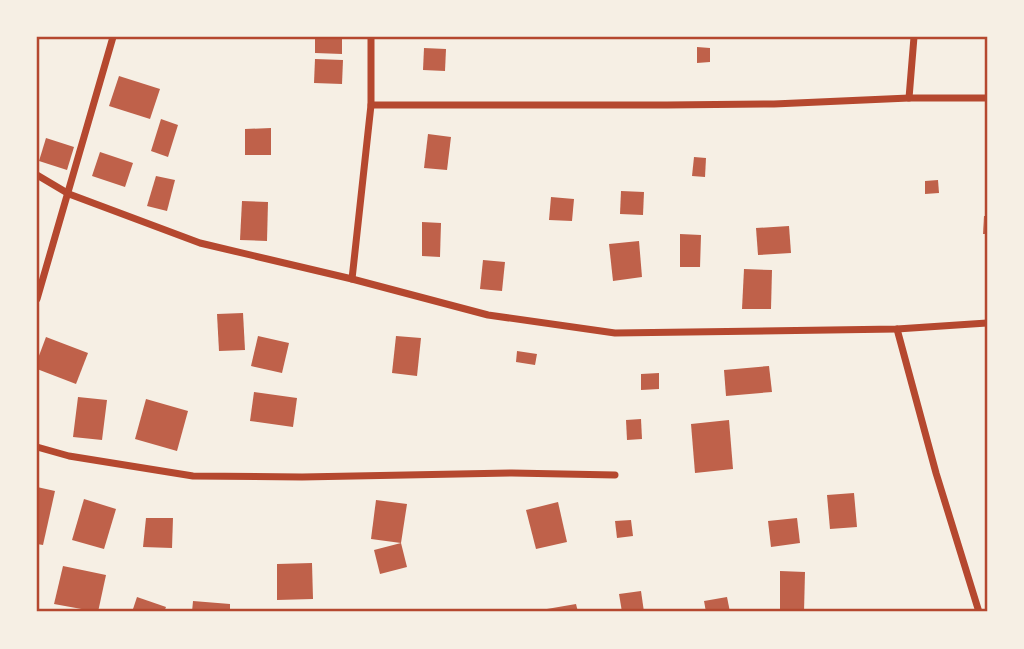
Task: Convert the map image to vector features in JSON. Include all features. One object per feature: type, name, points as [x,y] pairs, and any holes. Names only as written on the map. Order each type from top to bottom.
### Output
[{"type":"street","points":[[37,299],[113,37]]},
{"type":"street","points":[[352,279],[371,104],[371,37]]},
{"type":"street","points":[[909,97],[914,37]]},
{"type":"street","points":[[371,104],[681,105],[774,104],[909,97],[987,98]]},
{"type":"street","points":[[37,175],[69,194],[200,243],[488,315],[615,333],[897,329],[987,323]]},
{"type":"street","points":[[897,329],[936,473],[979,612]]},
{"type":"street","points":[[37,447],[69,456],[194,476],[512,473],[615,475]]},
{"type":"building","points":[[315,37],[342,37],[342,54],[315,53]]},
{"type":"building","points":[[697,47],[710,48],[710,62],[697,63]]},
{"type":"building","points":[[424,48],[446,49],[445,71],[423,70]]},
{"type":"building","points":[[315,59],[343,60],[342,84],[314,83]]},
{"type":"building","points":[[119,76],[160,89],[150,119],[109,106]]},
{"type":"building","points":[[161,119],[178,125],[168,157],[151,151]]},
{"type":"building","points":[[271,128],[271,155],[245,155],[245,129]]},
{"type":"building","points":[[428,134],[451,137],[447,170],[424,168]]},
{"type":"building","points":[[46,138],[74,147],[67,170],[39,161]]},
{"type":"building","points":[[100,152],[133,163],[125,187],[92,176]]},
{"type":"building","points":[[694,157],[706,158],[705,177],[692,176]]},
{"type":"building","points":[[156,176],[175,180],[167,211],[147,206]]},
{"type":"building","points":[[938,180],[939,193],[925,194],[925,181]]},
{"type":"building","points":[[621,191],[644,192],[643,215],[620,214]]},
{"type":"building","points":[[551,197],[574,199],[572,221],[549,220]]},
{"type":"building","points":[[242,201],[268,202],[267,241],[240,240]]},
{"type":"building","points":[[984,216],[987,216],[987,234],[983,234]]},
{"type":"building","points":[[422,222],[441,223],[440,257],[422,256]]},
{"type":"building","points":[[789,226],[791,253],[758,255],[756,228]]},
{"type":"building","points":[[680,234],[701,235],[700,267],[680,267]]},
{"type":"building","points":[[639,241],[642,277],[613,281],[609,244]]},
{"type":"building","points":[[483,260],[505,262],[502,291],[480,289]]},
{"type":"building","points":[[744,269],[772,270],[771,309],[742,309]]},
{"type":"building","points":[[243,313],[245,350],[219,351],[217,314]]},
{"type":"building","points":[[258,336],[289,343],[282,373],[251,366]]},
{"type":"building","points":[[396,336],[421,338],[417,376],[392,373]]},
{"type":"building","points":[[46,337],[88,353],[76,384],[37,369],[37,361]]},
{"type":"building","points":[[517,351],[537,354],[535,365],[516,362]]},
{"type":"building","points":[[769,366],[772,392],[726,396],[724,370]]},
{"type":"building","points":[[659,373],[659,389],[641,390],[641,374]]},
{"type":"building","points":[[254,392],[297,398],[293,427],[250,421]]},
{"type":"building","points":[[78,397],[107,400],[102,440],[73,437]]},
{"type":"building","points":[[146,399],[188,411],[177,451],[135,439]]},
{"type":"building","points":[[641,419],[642,439],[627,440],[626,420]]},
{"type":"building","points":[[729,420],[733,469],[695,473],[691,424]]},
{"type":"building","points":[[37,487],[55,491],[43,545],[37,544]]},
{"type":"building","points":[[854,493],[857,527],[830,529],[827,495]]},
{"type":"building","points":[[84,499],[116,509],[104,549],[72,540]]},
{"type":"building","points":[[376,500],[407,504],[401,543],[371,539]]},
{"type":"building","points":[[558,502],[567,542],[536,549],[526,510]]},
{"type":"building","points":[[146,518],[173,518],[172,548],[143,547]]},
{"type":"building","points":[[797,518],[800,543],[771,547],[768,521]]},
{"type":"building","points":[[631,520],[633,536],[617,538],[615,521]]},
{"type":"building","points":[[401,543],[407,567],[380,574],[374,550]]},
{"type":"building","points":[[312,563],[313,599],[277,600],[277,564]]},
{"type":"building","points":[[63,566],[106,575],[98,612],[54,604]]},
{"type":"building","points":[[780,571],[805,572],[804,612],[780,612]]},
{"type":"building","points":[[641,591],[644,612],[622,612],[619,594]]},
{"type":"building","points":[[137,597],[166,607],[164,612],[132,612]]},
{"type":"building","points":[[727,597],[730,612],[706,612],[704,601]]},
{"type":"building","points":[[193,601],[230,604],[230,612],[192,612]]},
{"type":"building","points":[[576,604],[578,612],[541,612],[541,610]]}]
